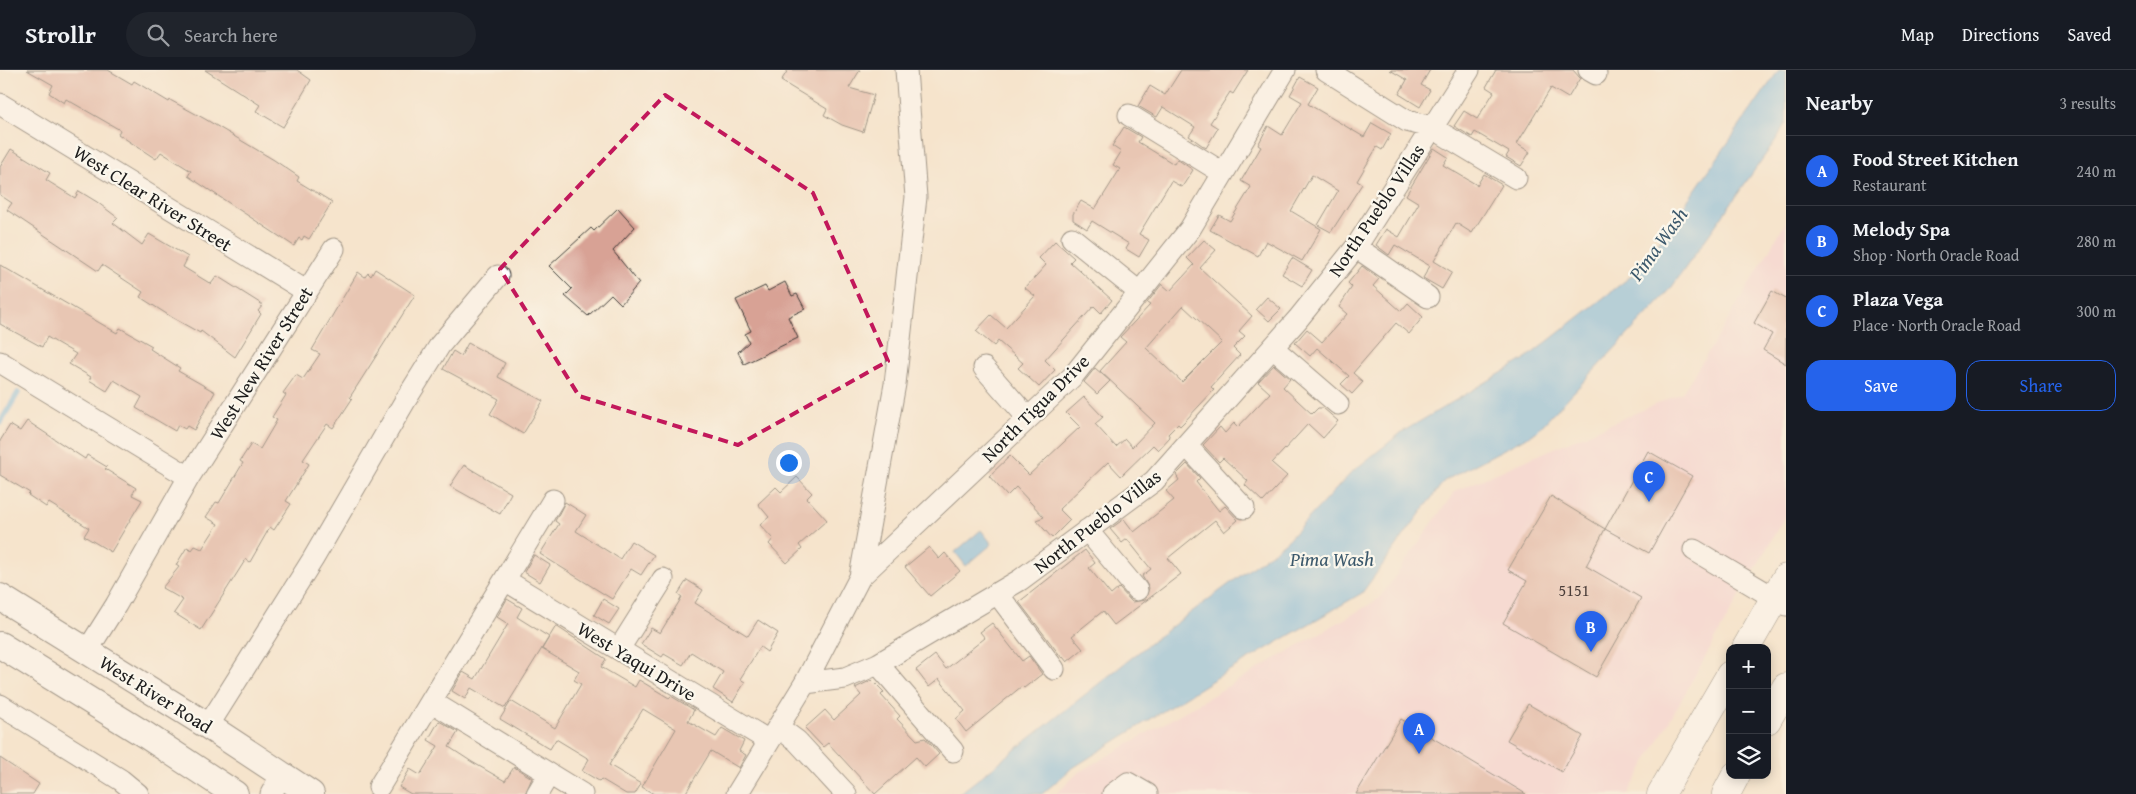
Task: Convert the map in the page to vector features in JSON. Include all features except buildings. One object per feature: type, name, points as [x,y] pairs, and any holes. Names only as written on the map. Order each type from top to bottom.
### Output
[{"type":"highway","points":[[1749,644],[1782,593]]},
{"type":"highway","points":[[1661,794],[1726,682]]},
{"type":"highway","points":[[1771,713],[1786,687]]},
{"type":"highway","points":[[1726,794],[1734,779]]},
{"type":"main road","name":"West River Road","points":[[0,597],[208,726],[276,784],[311,794]]},
{"type":"main road","points":[[0,645],[147,736],[235,794]]},
{"type":"street","points":[[860,578],[895,384],[916,197],[906,70]]},
{"type":"street","name":"North Tigua Drive","points":[[805,682],[860,578],[1073,376],[1190,229],[1285,70]]},
{"type":"street","points":[[1326,70],[1407,121],[1431,127],[1516,178]]},
{"type":"street","name":"North Pueblo Villas","points":[[805,682],[845,678],[878,664],[1020,580],[1154,480],[1273,348],[1356,248],[1431,127],[1469,70]]},
{"type":"street","name":"West Clear River Street","points":[[0,104],[306,290]]},
{"type":"street","points":[[1129,115],[1223,173]]},
{"type":"street","points":[[1072,238],[1139,292]]},
{"type":"street","points":[[1356,248],[1428,297]]},
{"type":"street","name":"West New River Street","points":[[87,651],[116,605],[189,477],[306,290],[334,249]]},
{"type":"street","points":[[208,726],[313,559],[435,353],[498,276]]},
{"type":"street","points":[[1273,348],[1338,404]]},
{"type":"street","points":[[0,362],[189,477]]},
{"type":"street","points":[[984,368],[1028,418]]},
{"type":"street","points":[[1186,445],[1244,508]]},
{"type":"street","points":[[380,787],[552,500]]},
{"type":"street","points":[[1087,530],[1136,590]]},
{"type":"street","points":[[1694,550],[1782,593]]},
{"type":"street","points":[[619,649],[663,579]]},
{"type":"street","name":"West Yaqui Drive","points":[[505,580],[619,649],[774,734],[797,741],[846,794]]},
{"type":"street","points":[[997,593],[1054,669]]},
{"type":"street","points":[[878,664],[953,752]]},
{"type":"street","points":[[737,794],[805,682]]},
{"type":"street","points":[[432,702],[582,794]]},
{"type":"street","points":[[0,706],[121,780],[138,794]]},
{"type":"street","points":[[537,794],[549,774]]},
{"type":"street","points":[[1113,794],[1128,783],[1146,794]]},
{"type":"highlighted area","points":[[665,95],[813,193],[888,361],[738,445],[579,396],[500,269]]},
{"type":"shaded area","points":[[1786,222],[1786,514],[1628,794],[1056,794],[1078,773],[1379,599],[1455,491],[1682,393],[1718,337]]},
{"type":"water","name":"Pima Wash","points":[[1779,70],[1786,70],[1786,122],[1778,137],[1669,291],[1536,432],[1444,481],[1362,593],[1211,681],[1071,769],[1042,794],[959,794],[1163,633],[1286,542],[1353,471],[1402,432],[1525,359],[1639,270]]},
{"type":"water","points":[[981,530],[992,544],[966,566],[955,552]]},
{"type":"waterway","points":[[0,423],[18,393]]},
{"type":"place","name":"Plaza Vega","points":[[1649,502]]},
{"type":"place","name":"Melody Spa","points":[[1591,652]]},
{"type":"place","name":"Food Street Kitchen","points":[[1419,754]]}]
